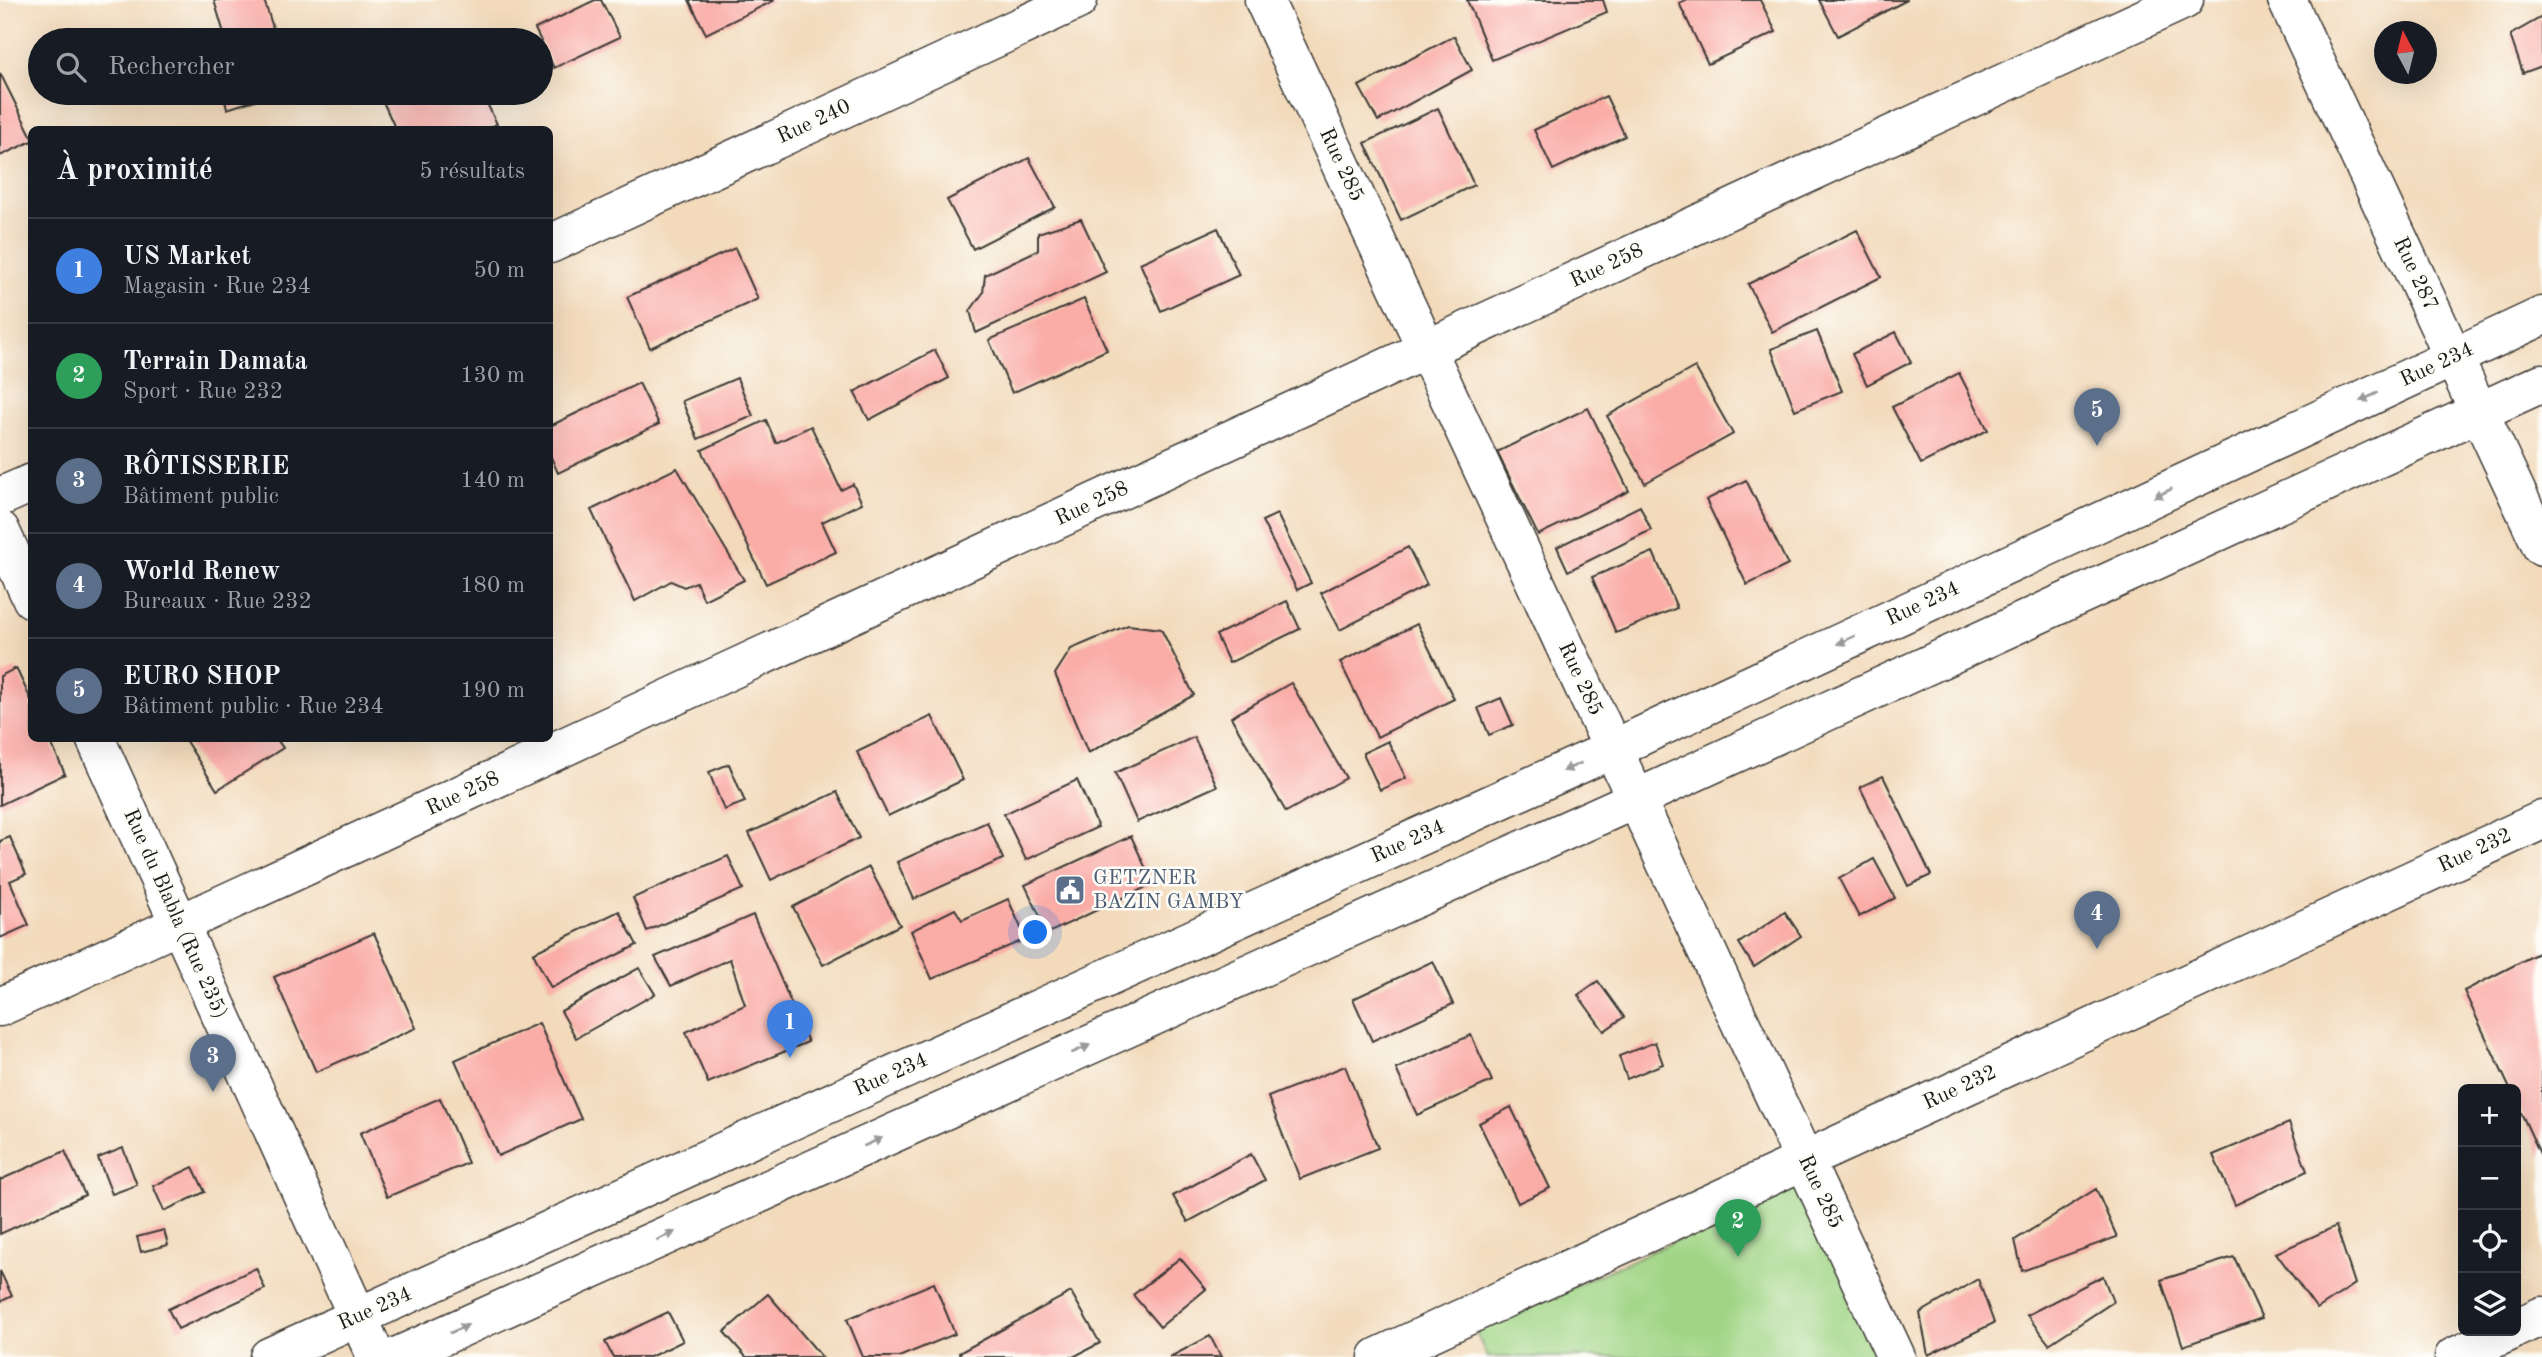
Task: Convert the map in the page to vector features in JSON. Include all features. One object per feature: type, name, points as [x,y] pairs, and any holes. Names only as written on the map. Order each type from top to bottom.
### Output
[{"type":"street","name":"Rue 240","points":[[553,243],[1078,0]]},
{"type":"street","name":"Rue 285","points":[[1264,0],[1896,1357]]},
{"type":"street","name":"Rue 258","points":[[0,1007],[2184,0]]},
{"type":"street","name":"Rue 287","points":[[2287,0],[2542,547]]},
{"type":"street","name":"Rue 234","points":[[269,1357],[1613,749],[2542,316]]},
{"type":"street","points":[[396,1357],[1636,799],[2542,383]]},
{"type":"street","points":[[0,498],[28,485]]},
{"type":"street","points":[[0,530],[28,590]]},
{"type":"street","name":"Rue du Blabla (Rue 235)","points":[[97,742],[376,1357]]},
{"type":"street","name":"Rue 232","points":[[1378,1357],[1433,1345],[1804,1160],[2542,820]]},
{"type":"street","points":[[2521,1326],[2542,1316]]},
{"type":"street","points":[[2454,1357],[2500,1336]]},
{"type":"green space","points":[[1803,1184],[1881,1357],[1487,1357],[1475,1330]]},
{"type":"building","points":[[214,0],[264,0],[273,28],[222,28]]},
{"type":"building","points":[[595,0],[601,0],[620,37],[554,68],[553,28],[537,28]]},
{"type":"building","points":[[689,0],[775,0],[706,34]]},
{"type":"building","points":[[1467,0],[1603,0],[1607,12],[1492,60]]},
{"type":"building","points":[[1686,0],[1760,0],[1776,32],[1708,64],[1679,3]]},
{"type":"building","points":[[1819,0],[1907,0],[1838,36]]},
{"type":"building","points":[[2542,17],[2542,66],[2523,73],[2510,35]]},
{"type":"building","points":[[1454,36],[1472,70],[1378,121],[1359,86]]},
{"type":"building","points":[[0,73],[28,129],[28,143],[0,156]]},
{"type":"building","points":[[1606,96],[1625,136],[1553,170],[1534,130]]},
{"type":"building","points":[[385,105],[488,105],[497,124],[493,126],[394,126]]},
{"type":"building","points":[[1438,108],[1474,185],[1401,220],[1365,143]]},
{"type":"building","points":[[1029,158],[1055,207],[973,249],[947,200]]},
{"type":"building","points":[[1081,219],[1106,272],[976,333],[970,311],[983,293],[985,275],[1038,250],[1038,233]]},
{"type":"building","points":[[1218,228],[1239,275],[1161,311],[1140,263]]},
{"type":"building","points":[[1857,230],[1881,277],[1772,332],[1748,284]]},
{"type":"building","points":[[735,248],[758,299],[650,348],[627,297]]},
{"type":"building","points":[[1084,299],[1107,350],[1012,393],[989,340]]},
{"type":"building","points":[[1817,331],[1842,391],[1795,410],[1771,349]]},
{"type":"building","points":[[1896,332],[1911,362],[1867,385],[1852,354]]},
{"type":"building","points":[[935,350],[949,378],[869,420],[854,392]]},
{"type":"building","points":[[1695,367],[1733,434],[1645,483],[1607,416]]},
{"type":"building","points":[[1959,373],[1988,430],[1921,464],[1892,407]]},
{"type":"building","points":[[737,378],[753,416],[698,439],[682,401]]},
{"type":"building","points":[[639,383],[659,424],[558,473],[553,462],[553,425]]},
{"type":"building","points":[[1588,408],[1629,491],[1538,535],[1497,452]]},
{"type":"building","points":[[766,420],[776,443],[811,426],[841,490],[853,484],[862,503],[822,522],[836,552],[766,584],[702,450]]},
{"type":"building","points":[[677,468],[744,580],[704,600],[696,582],[684,587],[671,581],[635,601],[591,510]]},
{"type":"building","points":[[1746,480],[1788,565],[1747,585],[1706,500]]},
{"type":"building","points":[[1640,506],[1651,530],[1568,571],[1557,547]]},
{"type":"building","points":[[1277,514],[1311,583],[1297,590],[1262,521]]},
{"type":"building","points":[[1408,547],[1427,585],[1340,630],[1321,593]]},
{"type":"building","points":[[1653,552],[1677,608],[1616,633],[1592,577]]},
{"type":"building","points":[[1287,601],[1300,629],[1229,663],[1216,635]]},
{"type":"building","points":[[1417,624],[1454,699],[1377,737],[1340,662]]},
{"type":"building","points":[[1128,625],[1161,629],[1194,695],[1088,753],[1055,674],[1071,649]]},
{"type":"building","points":[[16,668],[28,694],[28,742],[51,742],[65,774],[0,805],[0,676]]},
{"type":"building","points":[[1291,683],[1346,778],[1286,812],[1231,717]]},
{"type":"building","points":[[1501,698],[1513,725],[1489,735],[1478,708]]},
{"type":"building","points":[[932,716],[963,780],[888,816],[857,752]]},
{"type":"building","points":[[1194,737],[1217,786],[1137,822],[1115,773]]},
{"type":"building","points":[[1388,741],[1406,778],[1380,790],[1363,753]]},
{"type":"building","points":[[187,742],[279,742],[283,748],[217,790]]},
{"type":"building","points":[[729,764],[745,802],[724,810],[709,772]]},
{"type":"building","points":[[1883,776],[1931,875],[1908,886],[1860,787]]},
{"type":"building","points":[[1077,780],[1098,827],[1026,860],[1004,814]]},
{"type":"building","points":[[837,792],[859,838],[771,880],[749,833]]},
{"type":"building","points":[[987,822],[1003,859],[914,899],[897,862]]},
{"type":"building","points":[[1131,836],[1153,884],[1048,933],[1025,885]]},
{"type":"building","points":[[10,837],[26,874],[10,881],[29,925],[0,938],[0,841]]},
{"type":"building","points":[[728,856],[743,889],[647,931],[633,898]]},
{"type":"building","points":[[1874,859],[1895,898],[1859,917],[1839,879]]},
{"type":"building","points":[[869,867],[900,925],[823,965],[793,907]]},
{"type":"building","points":[[1008,899],[1026,939],[932,979],[911,931],[955,909],[962,920]]},
{"type":"building","points":[[619,911],[637,945],[551,988],[533,953]]},
{"type":"building","points":[[1785,912],[1801,936],[1754,967],[1739,943]]},
{"type":"building","points":[[753,915],[808,1042],[708,1083],[686,1032],[745,1005],[730,959],[671,986],[655,957]]},
{"type":"building","points":[[374,933],[416,1028],[316,1072],[274,977]]},
{"type":"building","points":[[2542,951],[2542,1158],[2521,1113],[2521,1084],[2508,1084],[2464,991]]},
{"type":"building","points":[[1433,961],[1453,1004],[1372,1041],[1353,999]]},
{"type":"building","points":[[639,968],[655,994],[576,1038],[561,1011]]},
{"type":"building","points":[[1598,981],[1624,1017],[1604,1031],[1578,995]]},
{"type":"building","points":[[539,1023],[581,1119],[498,1156],[455,1060]]},
{"type":"building","points":[[1471,1035],[1492,1081],[1417,1115],[1396,1069]]},
{"type":"building","points":[[1655,1042],[1663,1064],[1627,1079],[1619,1056]]},
{"type":"building","points":[[1345,1066],[1378,1148],[1300,1179],[1268,1097]]},
{"type":"building","points":[[440,1098],[468,1163],[387,1197],[360,1133]]},
{"type":"building","points":[[1511,1107],[1550,1188],[1518,1203],[1479,1123]]},
{"type":"building","points":[[2289,1123],[2307,1171],[2235,1205],[2213,1155]]},
{"type":"building","points":[[123,1148],[137,1185],[112,1194],[98,1158]]},
{"type":"building","points":[[65,1151],[85,1195],[0,1234],[0,1180]]},
{"type":"building","points":[[1251,1154],[1265,1180],[1188,1222],[1173,1196]]},
{"type":"building","points":[[193,1167],[205,1192],[164,1211],[153,1186]]},
{"type":"building","points":[[2096,1189],[2117,1237],[2022,1271],[2015,1240]]},
{"type":"building","points":[[2336,1226],[2355,1284],[2317,1309],[2276,1253]]},
{"type":"building","points":[[164,1230],[168,1245],[141,1252],[137,1237]]},
{"type":"building","points":[[2234,1257],[2262,1318],[2183,1346],[2161,1280]]},
{"type":"building","points":[[1180,1258],[1206,1289],[1160,1327],[1133,1295]]},
{"type":"building","points":[[256,1268],[265,1289],[178,1329],[168,1309]]},
{"type":"building","points":[[0,1271],[12,1296],[0,1302]]},
{"type":"building","points":[[2103,1276],[2113,1302],[2049,1344],[2027,1315]]},
{"type":"building","points":[[1978,1279],[1994,1323],[1928,1355],[1920,1313]]},
{"type":"building","points":[[934,1283],[955,1334],[899,1357],[863,1357],[847,1319]]},
{"type":"building","points":[[1071,1292],[1100,1343],[1073,1357],[961,1357],[959,1353]]},
{"type":"building","points":[[768,1294],[822,1357],[746,1357],[724,1332]]},
{"type":"building","points":[[668,1312],[683,1341],[650,1357],[613,1357],[605,1342]]},
{"type":"building","points":[[1210,1336],[1221,1357],[1170,1357]]},
{"type":"place","name":"EURO SHOP","points":[[2097,446]]},
{"type":"place","name":"GETZNER BAZIN GAMBY","points":[[1070,890]]},
{"type":"place","name":"World Renew","points":[[2097,949]]},
{"type":"place","name":"US Market","points":[[790,1058]]},
{"type":"place","name":"RÔTISSERIE","points":[[213,1092]]},
{"type":"place","name":"Terrain Damata","points":[[1738,1257]]}]
